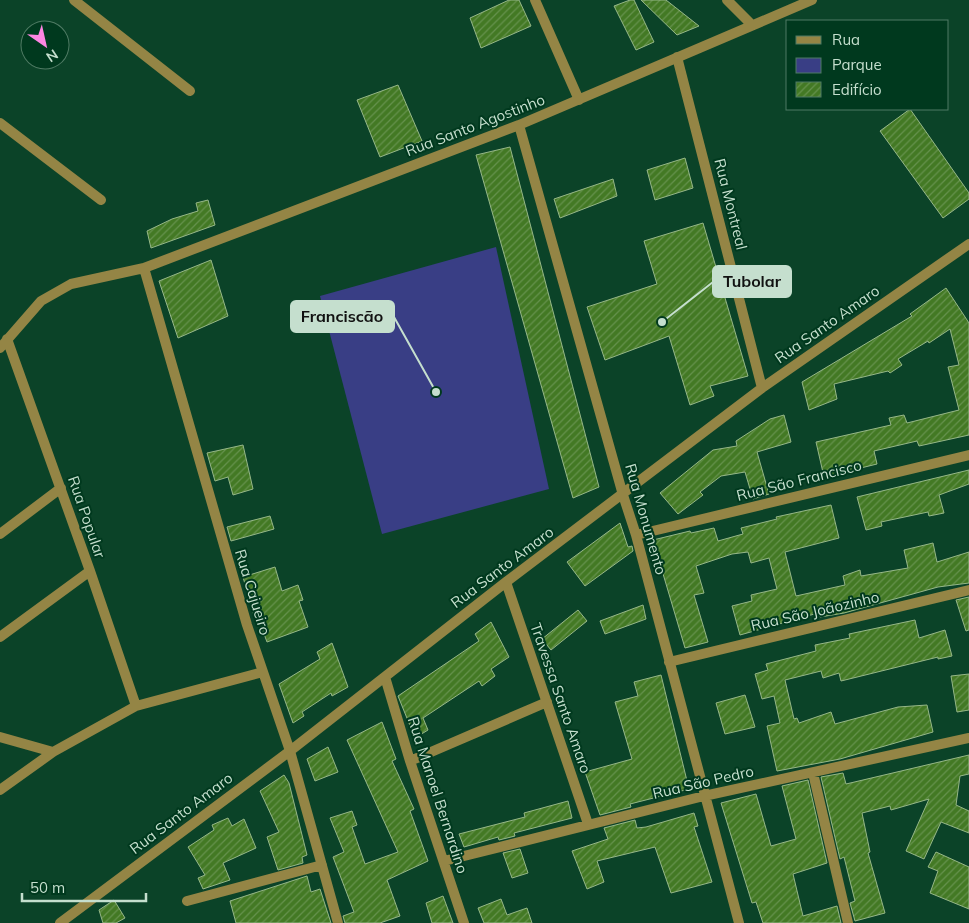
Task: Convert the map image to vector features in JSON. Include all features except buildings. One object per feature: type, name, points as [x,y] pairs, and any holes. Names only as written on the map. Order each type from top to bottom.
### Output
[{"type":"street","points":[[74,0],[190,91]]},
{"type":"street","points":[[535,0],[579,100]]},
{"type":"street","points":[[727,0],[752,25]]},
{"type":"street","name":"Rua Santo Agostinho","points":[[0,348],[41,301],[52,293],[71,284],[144,268],[519,125],[812,0]]},
{"type":"street","name":"Rua Montreal","points":[[677,57],[762,388]]},
{"type":"street","points":[[0,123],[101,200]]},
{"type":"street","name":"Rua Monumento","points":[[519,125],[623,495],[636,535],[739,923]]},
{"type":"street","name":"Rua Santo Amaro","points":[[60,923],[290,751],[506,582],[762,388],[969,244]]},
{"type":"street","name":"Rua Cajueiro","points":[[144,268],[216,523],[290,751],[338,923]]},
{"type":"street","name":"Rua Popular","points":[[7,339],[62,488],[136,706]]},
{"type":"street","name":"Rua São Francisco","points":[[636,535],[969,454]]},
{"type":"street","points":[[0,534],[62,488]]},
{"type":"street","points":[[0,636],[90,571]]},
{"type":"street","name":"Travessa Santo Amaro","points":[[506,582],[588,824]]},
{"type":"street","name":"Rua São Joãozinho","points":[[669,662],[969,590]]},
{"type":"street","points":[[0,790],[53,752],[136,706],[263,672]]},
{"type":"street","name":"Rua Manoel Bernardino","points":[[385,676],[410,761],[464,923]]},
{"type":"street","points":[[410,761],[547,702]]},
{"type":"street","points":[[0,737],[53,752]]},
{"type":"street","name":"Rua São Pedro","points":[[444,861],[704,796],[969,738]]},
{"type":"street","points":[[813,773],[848,923]]},
{"type":"street","points":[[187,900],[322,865]]},
{"type":"green space","points":[[496,247],[549,489],[382,534],[320,296]]},
{"type":"place","name":"Tubolar","points":[[662,322]]},
{"type":"place","name":"Franciscão","points":[[436,392]]}]
